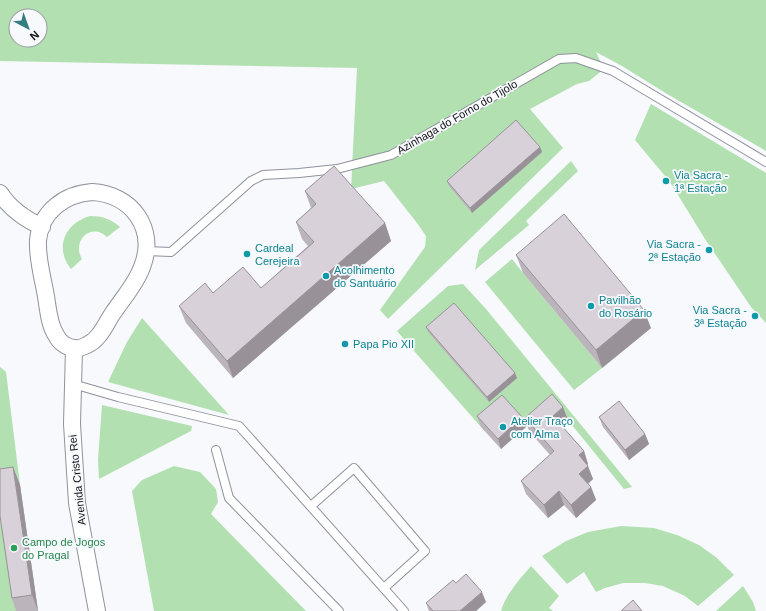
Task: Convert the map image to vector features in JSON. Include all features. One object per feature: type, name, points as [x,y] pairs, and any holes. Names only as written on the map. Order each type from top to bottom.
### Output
[{"type":"street","points":[[92,192],[106,194],[119,199],[134,211],[140,220],[144,229],[147,243],[146,251],[142,269],[128,293],[112,313],[100,335],[92,342],[80,348],[74,348],[64,344],[56,336],[51,323],[39,254],[38,240],[45,219],[50,212],[65,199],[84,193],[92,192]]},
{"type":"street","points":[[0,193],[14,210],[26,219],[42,227]]},
{"type":"street","name":"Avenida Cristo Rei","points":[[74,348],[72,424],[77,503],[96,611]]},
{"type":"lane","name":"Azinhaga do Forno do Tijolo","points":[[146,251],[171,252],[251,181],[263,175],[337,169],[391,154],[559,59],[576,58],[613,71],[766,162]]},
{"type":"lane","points":[[73,384],[239,426],[404,611]]},
{"type":"lane","points":[[216,450],[229,498],[339,611]]},
{"type":"lane","points":[[311,506],[354,468],[425,551],[384,588]]},
{"type":"green space","points":[[0,0],[766,0],[766,151],[596,52],[604,69],[589,81],[577,84],[530,109],[563,148],[388,319],[380,310],[425,247],[426,236],[384,181],[351,189],[357,68],[0,61]]},
{"type":"green space","points":[[651,104],[766,173],[766,323],[751,307],[705,239],[670,182],[635,140]]},
{"type":"green space","points":[[571,161],[578,171],[526,221],[529,225],[475,270],[479,250]]},
{"type":"green space","points":[[90,216],[106,218],[120,227],[107,237],[95,231],[85,235],[79,245],[79,252],[82,259],[71,269],[63,253],[65,237],[74,224],[81,219]]},
{"type":"green space","points":[[512,259],[602,368],[574,390],[485,282]]},
{"type":"green space","points":[[463,284],[486,309],[632,487],[624,489],[554,403],[526,427],[505,405],[481,427],[397,331],[448,286]]},
{"type":"green space","points":[[142,318],[229,415],[108,382],[127,342]]},
{"type":"green space","name":"Campo de Jogos do Pragal","points":[[0,367],[6,372],[38,611],[0,611]]},
{"type":"green space","points":[[102,405],[192,426],[191,431],[99,479],[98,460]]},
{"type":"green space","points":[[174,466],[200,472],[216,489],[218,502],[211,514],[306,611],[154,611],[132,491],[142,480]]},
{"type":"green space","points":[[621,526],[654,528],[677,535],[699,545],[717,558],[734,575],[698,606],[685,596],[663,586],[645,583],[623,583],[596,592],[584,572],[567,584],[542,556],[566,541],[588,532]]},
{"type":"green space","points":[[531,566],[559,596],[549,608],[553,611],[501,611],[510,593]]},
{"type":"green space","points":[[743,586],[753,602],[756,611],[716,611]]},
{"type":"building","points":[[516,120],[540,147],[470,208],[447,181]]},
{"type":"building","points":[[334,166],[385,223],[227,361],[179,306],[205,283],[213,293],[243,267],[261,288],[314,242],[296,222],[316,204],[305,191]]},
{"type":"building","name":"Pavilhão do Rosário","points":[[564,214],[644,310],[596,350],[516,255]]},
{"type":"building","points":[[454,303],[515,373],[487,397],[426,327]]},
{"type":"building","points":[[552,394],[563,407],[553,416],[584,451],[579,455],[588,466],[579,474],[591,487],[571,505],[559,491],[544,505],[521,481],[554,451],[525,418]]},
{"type":"building","points":[[502,395],[522,417],[498,439],[477,416]]},
{"type":"building","points":[[619,401],[645,434],[625,450],[599,417]]},
{"type":"building","points":[[13,467],[32,595],[12,598],[0,516],[0,469]]},
{"type":"building","points":[[466,574],[482,592],[460,611],[433,611],[426,603],[453,580],[456,583]]},
{"type":"building","points":[[633,600],[642,611],[621,611]]},
{"type":"place","name":"Via Sacra - 1ª Estação","points":[[666,181]]},
{"type":"place","name":"Via Sacra - 2ª Estação","points":[[709,250]]},
{"type":"place","name":"Cardeal Cerejeira","points":[[247,254]]},
{"type":"place","name":"Acolhimento do Santuário","points":[[326,276]]},
{"type":"place","name":"Pavilhão do Rosário","points":[[591,306]]},
{"type":"place","name":"Via Sacra - 3ª Estação","points":[[755,316]]},
{"type":"place","name":"Papa Pio XII","points":[[345,344]]},
{"type":"place","name":"Atelier Traço com Alma","points":[[503,427]]},
{"type":"place","name":"Campo de Jogos do Pragal","points":[[14,548]]}]
